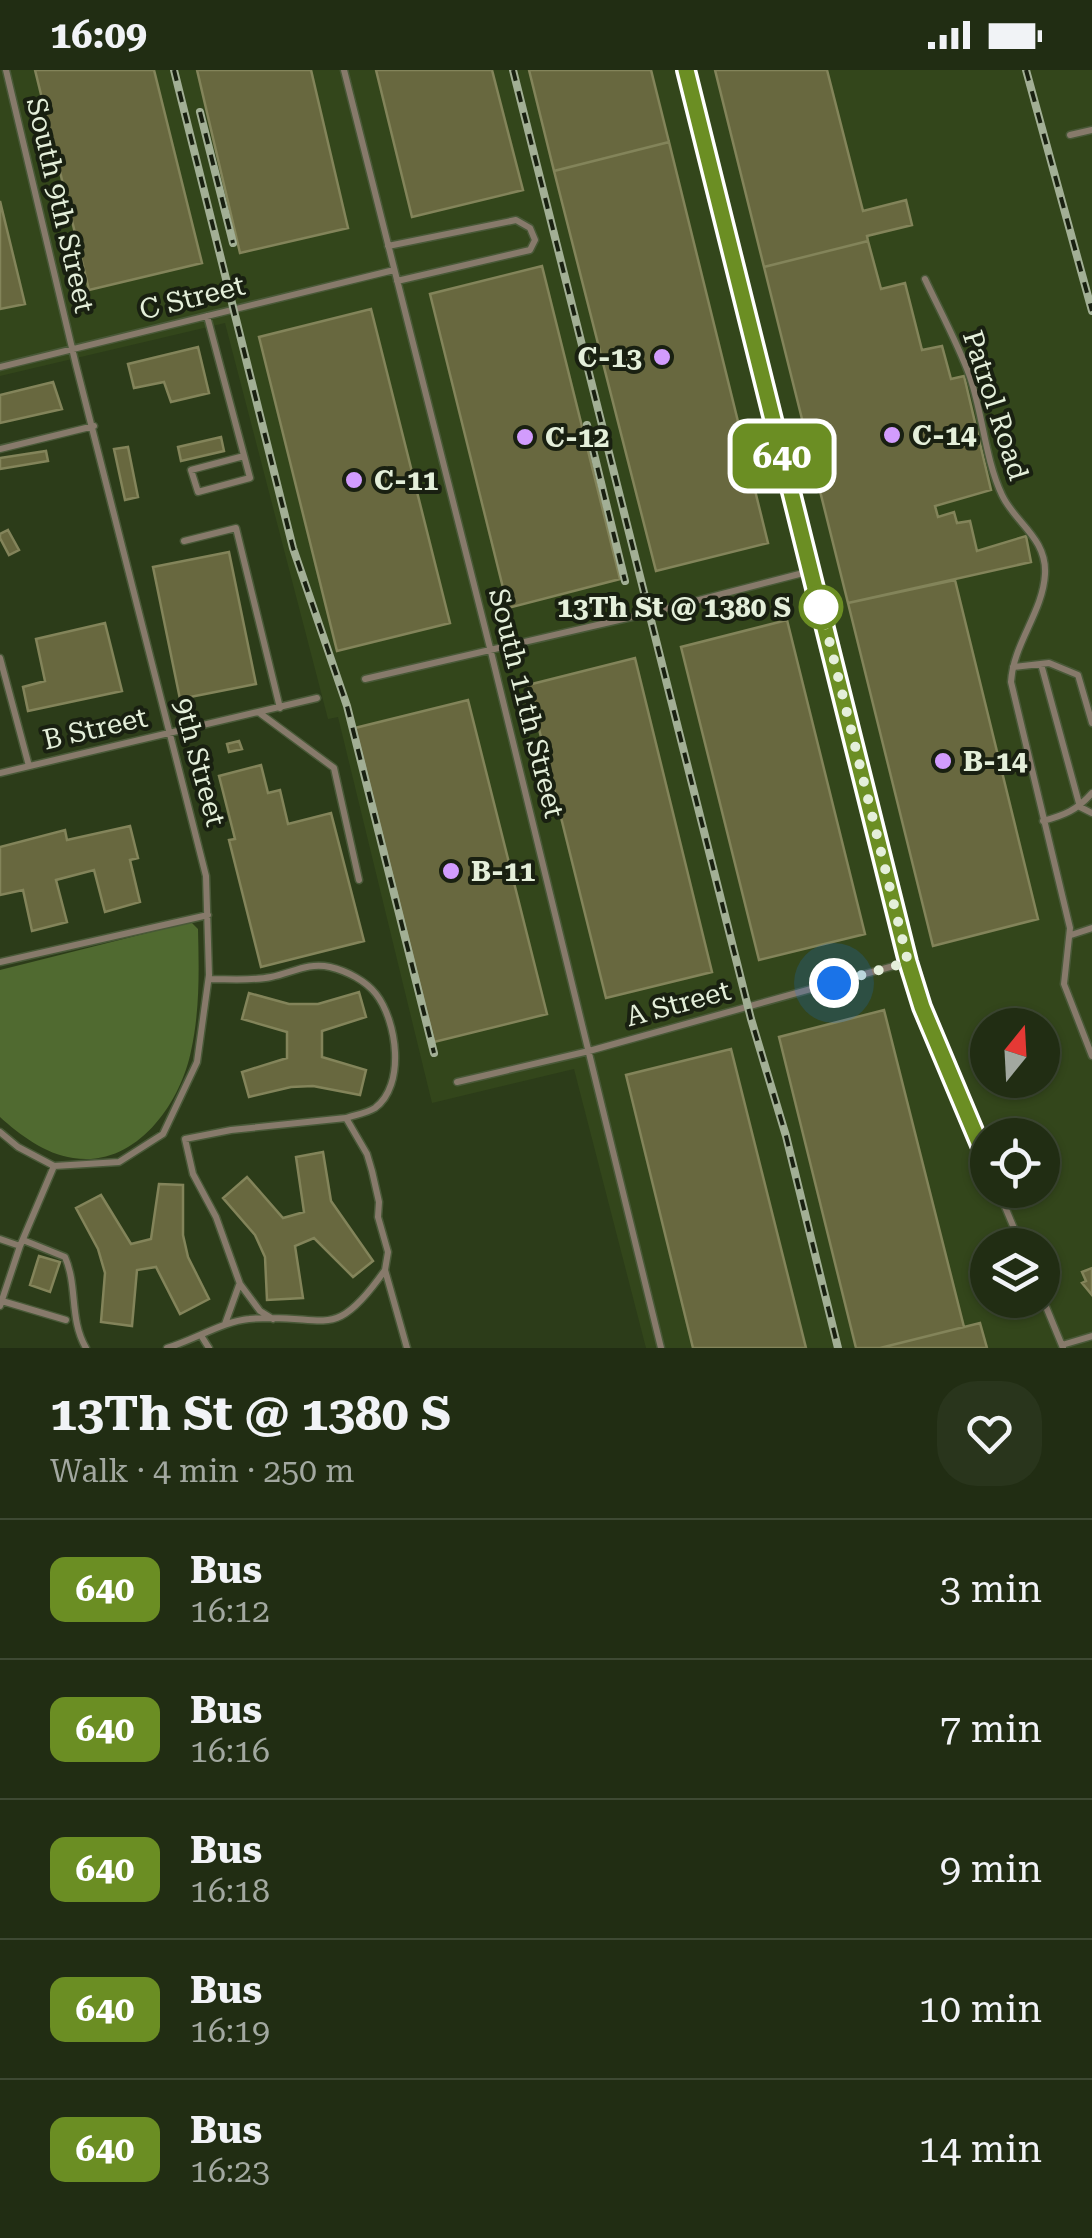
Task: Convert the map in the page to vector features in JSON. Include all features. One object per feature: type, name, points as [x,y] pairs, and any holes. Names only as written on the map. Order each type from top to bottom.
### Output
[{"type":"lane","name":"South 9th Street","points":[[6,70],[72,350]]},
{"type":"lane","name":"South 11th Street","points":[[344,70],[662,1348]]},
{"type":"lane","points":[[686,70],[908,962],[922,1007],[970,1121]]},
{"type":"lane","points":[[1070,135],[1092,130]]},
{"type":"lane","points":[[388,246],[516,220],[530,228],[535,240],[530,250],[397,281]]},
{"type":"lane","name":"C Street","points":[[0,367],[394,270]]},
{"type":"lane","name":"Patrol Road","points":[[926,279],[970,378],[996,484],[1005,502],[1035,536],[1046,570],[1035,612],[1012,667]]},
{"type":"lane","points":[[207,316],[250,478],[198,492],[191,470],[244,456]]},
{"type":"lane","name":"9th Street","points":[[54,1166],[119,1162],[164,1134],[196,1062],[209,979],[206,876],[72,350]]},
{"type":"lane","points":[[0,449],[94,426]]},
{"type":"lane","points":[[184,541],[236,528],[280,708]]},
{"type":"lane","points":[[364,679],[649,613],[811,570]]},
{"type":"lane","points":[[0,658],[29,766]]},
{"type":"lane","points":[[1042,664],[1080,807],[1092,813]]},
{"type":"lane","points":[[1092,723],[1078,676],[1061,666],[1012,667],[1011,682],[1070,935],[1064,984],[1092,1056]]},
{"type":"lane","name":"B Street","points":[[0,774],[317,698]]},
{"type":"lane","points":[[260,713],[334,768],[359,880]]},
{"type":"lane","points":[[1043,821],[1080,807],[1092,793]]},
{"type":"lane","points":[[0,962],[208,914]]},
{"type":"lane","points":[[1070,935],[1092,928]]},
{"type":"lane","name":"A Street","points":[[457,1082],[590,1051],[908,962]]},
{"type":"lane","points":[[209,979],[273,977],[308,966],[329,966],[352,974],[374,991],[386,1009],[392,1034],[394,1077],[374,1109],[346,1118],[185,1139],[192,1174],[216,1217],[240,1284],[260,1312],[273,1319]]},
{"type":"lane","points":[[346,1118],[372,1171],[378,1217],[388,1252],[385,1270],[407,1348]]},
{"type":"lane","points":[[0,1132],[18,1147],[54,1166],[1,1303],[66,1320]]},
{"type":"lane","points":[[0,1239],[65,1258],[73,1277],[73,1316],[86,1348]]},
{"type":"lane","points":[[167,1348],[248,1319],[340,1319],[356,1307],[385,1270]]},
{"type":"lane","points":[[226,1324],[240,1284]]},
{"type":"lane","points":[[1051,1318],[1063,1346],[1092,1336]]},
{"type":"lane","points":[[202,1337],[208,1348]]},
{"type":"shaded area","points":[[0,70],[1092,70],[1092,1348],[646,1348],[574,1069],[432,1103],[338,717],[328,719],[225,323],[0,376]]},
{"type":"shaded area","points":[[191,922],[198,929],[199,975],[191,1051],[177,1092],[151,1128],[116,1153],[73,1158],[43,1148],[0,1117],[0,970]]},
{"type":"building","points":[[35,70],[154,70],[202,263],[89,290]]},
{"type":"building","points":[[197,70],[311,70],[348,228],[240,253]]},
{"type":"building","points":[[376,70],[492,70],[523,190],[412,217]]},
{"type":"building","points":[[529,70],[651,70],[669,142],[554,171]]},
{"type":"building","points":[[715,70],[827,70],[863,211],[906,200],[912,225],[867,236],[868,241],[764,267]]},
{"type":"building","name":"C-13","points":[[669,142],[768,543],[656,571],[554,171]]},
{"type":"building","points":[[0,201],[25,304],[0,309]]},
{"type":"building","name":"C-14","points":[[868,241],[881,289],[905,283],[922,350],[942,346],[951,379],[964,376],[991,490],[935,506],[938,517],[954,512],[957,523],[970,521],[977,551],[1026,536],[1031,562],[848,603],[764,267]]},
{"type":"building","name":"C-12","points":[[542,266],[620,579],[508,608],[430,294]]},
{"type":"building","name":"C-11","points":[[371,309],[450,623],[337,651],[259,337]]},
{"type":"building","points":[[198,347],[209,393],[171,402],[164,382],[134,388],[128,364]]},
{"type":"building","points":[[53,382],[62,409],[0,423],[0,395]]},
{"type":"building","points":[[221,437],[224,451],[181,461],[178,447]]},
{"type":"building","points":[[128,447],[138,497],[125,500],[114,449]]},
{"type":"building","points":[[46,451],[48,461],[0,469],[0,458]]},
{"type":"building","points":[[8,530],[19,550],[9,555],[0,538]]},
{"type":"building","points":[[229,552],[256,684],[180,699],[153,567]]},
{"type":"building","name":"B-14","points":[[955,580],[1038,919],[933,946],[848,603]]},
{"type":"building","points":[[787,620],[865,934],[759,960],[681,647]]},
{"type":"building","points":[[105,623],[122,691],[28,711],[23,687],[45,681],[36,639]]},
{"type":"building","points":[[635,658],[712,972],[606,998],[528,685]]},
{"type":"building","name":"B-11","points":[[468,700],[547,1014],[434,1042],[355,728]]},
{"type":"building","points":[[239,741],[242,749],[229,752],[227,744]]},
{"type":"building","points":[[261,765],[268,793],[280,790],[288,824],[331,813],[364,941],[261,967],[229,840],[235,839],[219,776]]},
{"type":"building","points":[[130,826],[138,858],[130,860],[140,902],[105,912],[94,870],[56,880],[67,922],[32,931],[23,890],[0,895],[0,847],[65,830],[67,840]]},
{"type":"building","points":[[359,992],[366,1017],[322,1031],[322,1057],[366,1070],[360,1095],[313,1086],[249,1097],[242,1072],[287,1058],[287,1032],[242,1019],[249,993],[289,1004],[318,1004]]},
{"type":"building","points":[[884,1010],[964,1327],[880,1348],[856,1348],[779,1037]]},
{"type":"building","points":[[731,1049],[806,1348],[693,1348],[626,1075]]},
{"type":"building","points":[[323,1152],[331,1201],[373,1261],[353,1277],[314,1238],[295,1246],[303,1298],[267,1300],[265,1257],[255,1235],[223,1198],[247,1177],[283,1218],[304,1212],[296,1157]]},
{"type":"building","points":[[159,1184],[183,1185],[183,1235],[188,1257],[209,1299],[180,1314],[156,1267],[137,1270],[132,1326],[101,1322],[105,1273],[98,1249],[76,1208],[101,1195],[131,1244],[151,1239]]},
{"type":"building","points":[[39,1256],[60,1262],[50,1292],[30,1285]]},
{"type":"building","points":[[1092,1268],[1092,1295],[1082,1283],[1086,1281],[1082,1272]]},
{"type":"building","points":[[980,1323],[987,1348],[880,1348]]},
{"type":"railway","points":[[174,70],[293,548],[347,706],[434,1053]]},
{"type":"railway","points":[[513,70],[751,1019],[786,1136],[838,1348]]},
{"type":"railway","points":[[1026,70],[1092,311]]},
{"type":"railway","points":[[200,112],[233,243]]},
{"type":"railway","points":[[587,425],[625,581]]},
{"type":"bus line","name":"640","points":[[686,70],[908,962],[922,1007],[970,1121]]},
{"type":"place","name":"C-13","points":[[662,357]]},
{"type":"place","name":"C-14","points":[[892,435]]},
{"type":"place","name":"C-12","points":[[525,437]]},
{"type":"place","name":"C-11","points":[[354,480]]},
{"type":"place","name":"13Th St @ 1380 S","points":[[821,607]]},
{"type":"place","name":"B-14","points":[[943,761]]},
{"type":"place","name":"B-11","points":[[451,871]]},
{"type":"route","points":[[821,607],[908,962],[834,983]]}]
